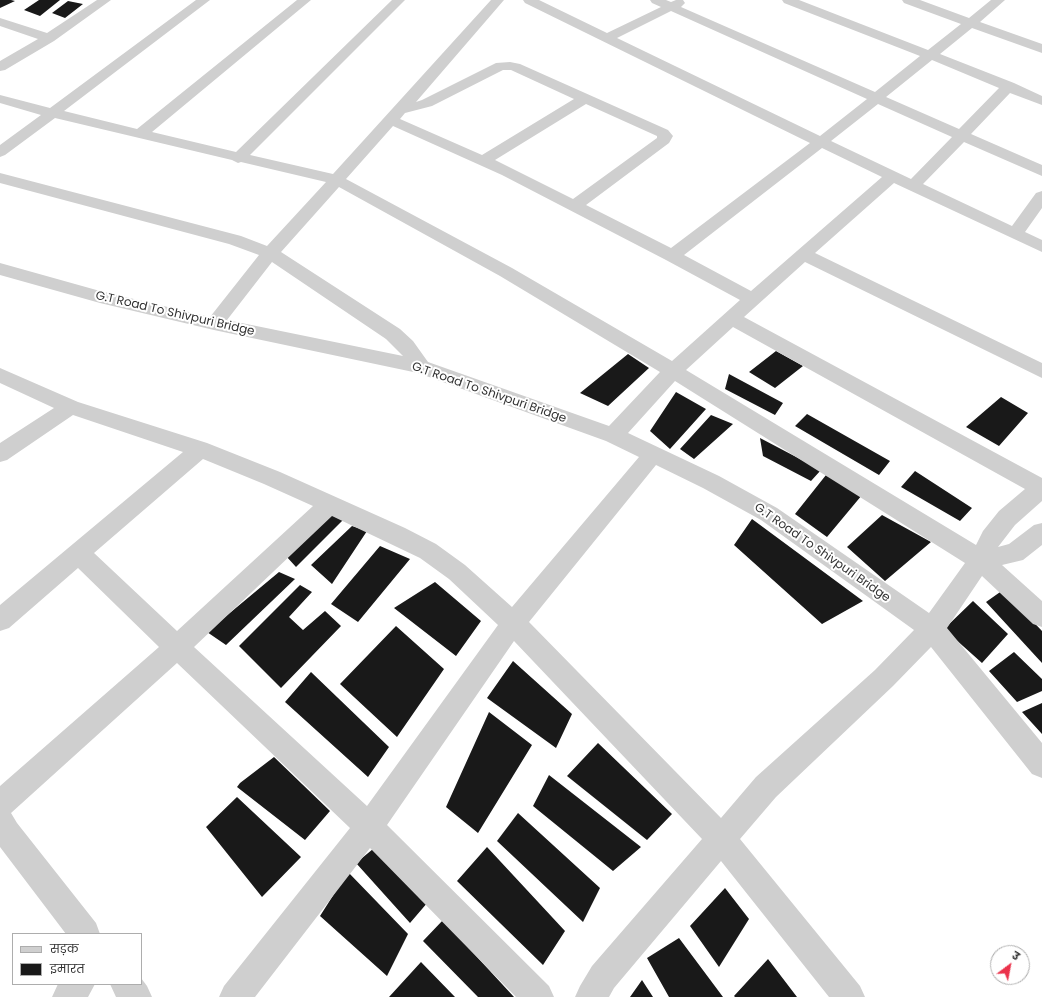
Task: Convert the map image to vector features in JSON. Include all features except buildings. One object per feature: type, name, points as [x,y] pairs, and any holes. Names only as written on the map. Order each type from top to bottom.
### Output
[{"type":"street","points":[[87,0],[103,2]]},
{"type":"street","points":[[0,152],[204,0]]},
{"type":"street","points":[[141,133],[305,0]]},
{"type":"street","points":[[238,158],[398,0]]},
{"type":"street","points":[[214,324],[270,253],[498,0]]},
{"type":"street","points":[[529,0],[821,142],[1042,247]]},
{"type":"street","points":[[656,0],[878,97],[1042,171]]},
{"type":"street","points":[[607,38],[685,0]]},
{"type":"street","points":[[788,0],[1009,86],[1042,101]]},
{"type":"street","points":[[908,0],[1042,48]]},
{"type":"street","points":[[672,256],[821,142],[999,0]]},
{"type":"street","points":[[0,67],[49,38],[103,2]]},
{"type":"street","points":[[0,22],[49,38]]},
{"type":"street","points":[[395,115],[427,103],[500,66],[506,66],[516,67],[663,133],[665,136],[664,140],[574,206]]},
{"type":"street","points":[[913,186],[1009,86]]},
{"type":"street","points":[[483,161],[585,98]]},
{"type":"street","points":[[0,99],[238,158],[337,180],[506,272],[673,372],[980,560],[1042,616]]},
{"type":"street","points":[[395,115],[672,256],[752,299]]},
{"type":"street","points":[[613,435],[673,372],[731,318],[893,176]]},
{"type":"street","points":[[0,178],[235,240],[270,253],[393,334],[406,346],[421,367]]},
{"type":"street","points":[[1015,234],[1042,196]]},
{"type":"street","points":[[803,254],[1042,371]]},
{"type":"street","name":"G.T Road To Shivpuri Bridge","points":[[0,269],[100,297],[214,324],[421,367],[613,435],[653,454],[711,482],[769,514],[932,628],[1042,764]]},
{"type":"street","points":[[602,990],[722,839],[766,787],[884,678],[932,628],[980,560],[991,538],[1007,518],[1042,488],[731,318]]},
{"type":"street","points":[[0,375],[71,407],[200,449],[272,478],[428,551],[457,572],[513,623],[722,839],[849,997]]},
{"type":"street","points":[[0,454],[71,407]]},
{"type":"street","points":[[0,620],[200,449]]},
{"type":"street","points":[[235,997],[369,827],[513,623],[653,454]]},
{"type":"street","points":[[0,804],[177,647],[330,504]]},
{"type":"street","points":[[980,560],[1015,553],[1042,532]]},
{"type":"street","points":[[78,553],[369,827],[538,997]]},
{"type":"street","points":[[2,831],[84,933]]},
{"type":"street","points":[[68,997],[78,985]]},
{"type":"street","points":[[127,985],[136,997]]}]
